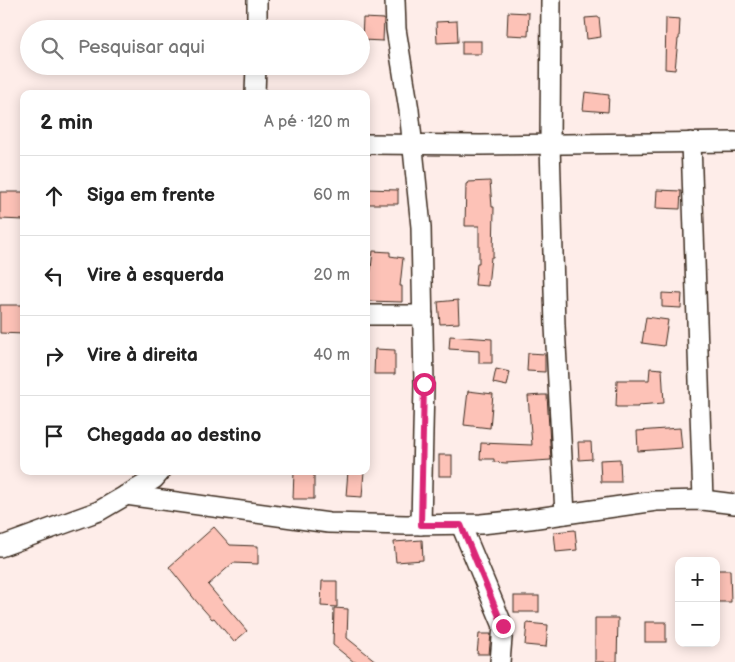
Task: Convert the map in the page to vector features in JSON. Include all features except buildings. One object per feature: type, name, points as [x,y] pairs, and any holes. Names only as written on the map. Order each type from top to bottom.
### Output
[{"type":"street","points":[[256,20],[257,0]]},
{"type":"street","points":[[395,0],[396,29],[413,144],[421,227],[424,384],[421,525]]},
{"type":"street","points":[[551,0],[550,144],[555,326],[565,514]]},
{"type":"street","points":[[256,75],[256,90]]},
{"type":"street","points":[[691,142],[703,500]]},
{"type":"street","points":[[370,144],[735,142]]},
{"type":"street","points":[[370,315],[423,315]]},
{"type":"street","points":[[0,547],[99,511],[154,479],[158,475]]},
{"type":"street","points":[[126,496],[329,523],[461,525],[501,522],[656,501],[703,500],[735,504],[735,513]]},
{"type":"street","points":[[461,525],[503,626],[500,662]]},
{"type":"route","points":[[424,384],[421,525],[461,525],[503,626]]}]
